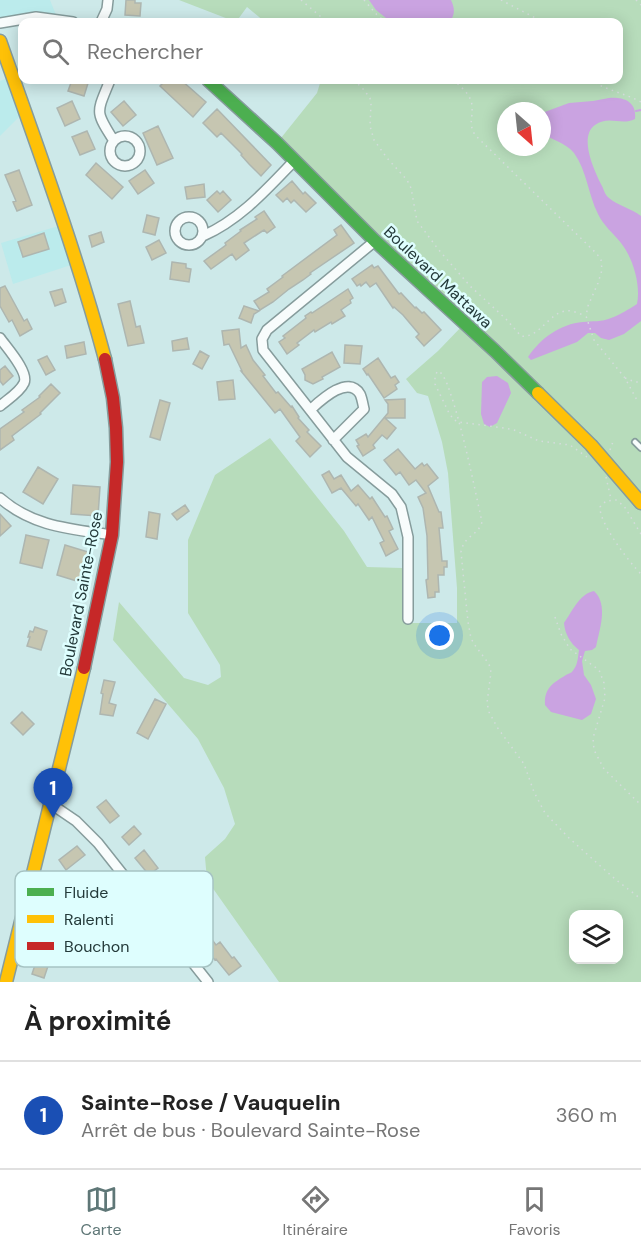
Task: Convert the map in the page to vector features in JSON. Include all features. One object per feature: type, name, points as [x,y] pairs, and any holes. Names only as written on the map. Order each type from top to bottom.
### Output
[{"type":"street","points":[[103,18],[108,0]]},
{"type":"street","points":[[0,23],[18,20]]},
{"type":"street","name":"Boulevard Sainte-Rose","points":[[0,41],[62,219],[105,360],[113,398],[116,428],[117,472],[112,535],[86,661],[34,871]]},
{"type":"street","points":[[108,84],[99,109],[100,119],[114,141]]},
{"type":"street","name":"Boulevard Mattawa","points":[[212,84],[295,160],[375,241],[495,351],[591,445],[641,503]]},
{"type":"street","points":[[203,236],[254,203],[295,160]]},
{"type":"street","points":[[375,241],[267,330],[262,339],[263,350],[347,457],[392,494],[401,507],[408,537],[408,619]]},
{"type":"street","points":[[0,338],[25,377],[24,384],[0,406]]},
{"type":"street","points":[[310,410],[331,392],[348,387],[354,388],[361,394],[364,409],[333,440]]},
{"type":"street","points":[[0,498],[22,514],[42,523],[112,535]]},
{"type":"street","points":[[51,804],[76,821],[98,843],[120,871]]},
{"type":"street","name":"Boulevard Sainte-Rose","points":[[6,982],[15,946]]},
{"type":"street","points":[[196,967],[208,982]]},
{"type":"lane","points":[[635,442],[641,448]]},
{"type":"path","points":[[302,0],[321,18]]},
{"type":"path","points":[[364,0],[381,18]]},
{"type":"path","points":[[501,0],[535,18]]},
{"type":"path","points":[[636,0],[641,4]]},
{"type":"path","points":[[358,84],[370,98],[370,126],[374,140],[411,188],[417,221],[470,286],[521,336],[527,337],[533,334],[564,311],[586,316]]},
{"type":"path","points":[[457,84],[471,100],[470,120],[475,135],[601,260],[602,270],[586,316],[594,340],[625,378],[638,402]]},
{"type":"path","points":[[597,84],[641,102]]},
{"type":"path","points":[[593,460],[570,445],[539,441],[514,430],[459,422],[454,420],[435,384],[437,372],[441,372],[446,379],[459,422],[482,522],[462,545],[461,560],[471,638],[489,664],[491,672],[487,703],[489,712],[524,764],[534,792],[545,813],[556,827],[641,899]]},
{"type":"path","points":[[625,378],[641,382]]},
{"type":"path","points":[[641,534],[624,506],[616,500],[606,501],[600,507],[600,514],[605,524],[631,564],[641,574]]},
{"type":"path","points":[[555,617],[570,649],[599,670],[604,683],[605,698],[593,738],[594,750],[604,769],[641,805]]},
{"type":"shaded area","points":[[0,0],[50,0],[57,18],[18,18],[18,22],[0,23]]},
{"type":"shaded area","points":[[369,0],[451,0],[454,14],[452,18],[386,18]]},
{"type":"shaded area","points":[[13,76],[25,111],[0,136],[0,81]]},
{"type":"shaded area","points":[[619,98],[628,101],[634,108],[635,119],[605,121],[595,125],[590,130],[588,146],[592,164],[606,195],[641,216],[641,321],[624,334],[609,340],[595,333],[588,333],[577,342],[531,360],[528,357],[533,350],[559,329],[575,323],[608,319],[637,304],[637,280],[625,249],[598,214],[585,175],[574,153],[551,138],[551,110],[569,103]]},
{"type":"shaded area","points":[[62,225],[74,264],[13,284],[1,243]]},
{"type":"shaded area","points":[[497,376],[508,383],[511,393],[497,423],[490,427],[484,424],[481,414],[482,382],[487,377]]},
{"type":"shaded area","points":[[594,591],[601,603],[601,626],[596,647],[585,651],[582,661],[584,675],[596,699],[591,714],[582,720],[551,712],[545,705],[545,699],[550,687],[572,672],[578,660],[579,650],[568,638],[564,623],[580,600]]},
{"type":"green space","points":[[179,0],[641,0],[641,982],[279,982],[213,888],[213,871],[206,871],[205,857],[225,839],[235,824],[224,788],[198,739],[113,640],[119,602],[184,678],[208,685],[221,677],[220,665],[188,613],[188,540],[215,475],[270,438],[344,531],[367,567],[402,568],[404,623],[457,623],[457,588],[448,473],[442,442],[428,396],[417,393],[406,379],[464,324],[277,143],[317,93],[320,84],[623,84],[623,18],[260,18],[247,7],[239,18],[226,18]]},
{"type":"building","points":[[126,0],[141,3],[140,16],[125,15]]},
{"type":"building","points":[[71,84],[88,84],[84,96],[68,91]]},
{"type":"building","points":[[162,84],[186,84],[206,102],[193,117],[160,86]]},
{"type":"building","points":[[72,101],[80,119],[65,126],[57,108]]},
{"type":"building","points":[[124,101],[136,115],[123,126],[111,112]]},
{"type":"building","points":[[217,109],[271,165],[261,176],[221,133],[217,137],[203,123]]},
{"type":"building","points":[[158,126],[173,158],[157,165],[143,133]]},
{"type":"building","points":[[87,131],[95,149],[80,155],[72,137]]},
{"type":"building","points":[[96,163],[123,187],[112,199],[86,175]]},
{"type":"building","points":[[19,170],[32,205],[17,211],[13,202],[16,201],[5,175]]},
{"type":"building","points":[[145,170],[154,183],[138,194],[129,181]]},
{"type":"building","points":[[292,181],[303,194],[305,192],[316,203],[306,212],[294,200],[291,203],[287,198],[283,202],[276,195]]},
{"type":"building","points":[[204,184],[205,197],[187,199],[185,187]]},
{"type":"building","points":[[217,191],[220,194],[223,191],[231,200],[218,212],[207,200]]},
{"type":"building","points":[[264,211],[275,227],[267,233],[264,230],[244,243],[249,250],[236,260],[232,254],[211,269],[204,261]]},
{"type":"building","points":[[147,215],[159,218],[155,235],[143,232]]},
{"type":"building","points":[[341,225],[354,243],[260,310],[254,301],[269,292],[267,289],[282,276],[337,235],[334,230]]},
{"type":"building","points":[[101,232],[104,242],[92,247],[89,236]]},
{"type":"building","points":[[44,233],[49,249],[23,257],[18,242]]},
{"type":"building","points":[[159,240],[166,253],[152,260],[146,247]]},
{"type":"building","points":[[172,262],[186,264],[186,268],[191,269],[189,282],[170,279]]},
{"type":"building","points":[[372,265],[374,268],[378,266],[399,294],[401,293],[415,308],[424,312],[441,330],[424,346],[416,337],[419,334],[403,315],[393,308],[376,283],[370,287],[366,282],[357,286],[352,279]]},
{"type":"building","points":[[5,286],[24,321],[27,319],[32,329],[20,336],[12,320],[9,322],[0,306],[0,288]]},
{"type":"building","points":[[62,289],[66,302],[55,306],[50,292]]},
{"type":"building","points":[[348,289],[353,298],[350,300],[351,303],[341,310],[345,316],[315,332],[314,330],[287,354],[279,342],[285,338],[283,336],[306,318],[305,316]]},
{"type":"building","points":[[130,301],[136,327],[140,326],[144,343],[128,346],[118,304]]},
{"type":"building","points":[[244,306],[259,311],[254,314],[251,323],[239,318]]},
{"type":"building","points":[[239,329],[241,348],[246,345],[253,360],[265,375],[263,376],[276,393],[278,392],[292,406],[298,418],[309,430],[307,432],[321,446],[310,457],[296,441],[300,437],[280,409],[275,413],[241,371],[229,344],[224,345],[222,331]]},
{"type":"building","points":[[187,338],[189,349],[173,351],[172,341]]},
{"type":"building","points":[[84,342],[86,354],[67,358],[65,346]]},
{"type":"building","points":[[345,345],[362,346],[360,364],[344,363]]},
{"type":"building","points":[[200,351],[209,356],[202,369],[193,364]]},
{"type":"building","points":[[332,352],[340,367],[313,384],[305,380],[302,369]]},
{"type":"building","points":[[47,356],[55,370],[46,375],[38,360]]},
{"type":"building","points":[[378,358],[391,378],[395,376],[399,382],[395,385],[397,389],[384,398],[363,369]]},
{"type":"building","points":[[5,366],[13,376],[3,385],[0,381],[0,370]]},
{"type":"building","points":[[233,380],[235,399],[219,400],[217,382]]},
{"type":"building","points":[[51,384],[60,393],[41,414],[12,436],[14,440],[0,450],[0,429],[24,412],[22,410],[40,397]]},
{"type":"building","points":[[405,399],[405,418],[385,418],[396,428],[387,439],[382,435],[373,445],[375,448],[363,456],[356,440],[366,434],[368,437],[388,413],[388,404],[385,400]]},
{"type":"building","points":[[160,400],[170,403],[160,440],[150,437]]},
{"type":"building","points":[[398,449],[415,469],[422,463],[424,466],[427,464],[438,478],[428,486],[441,512],[443,528],[439,528],[442,561],[447,561],[447,567],[444,567],[444,575],[438,575],[439,592],[435,592],[435,597],[428,598],[427,536],[423,508],[418,497],[426,493],[416,480],[409,485],[400,472],[396,475],[384,460]]},
{"type":"building","points":[[38,467],[58,479],[43,504],[23,492]]},
{"type":"building","points":[[329,471],[334,479],[341,475],[351,491],[358,485],[370,499],[372,497],[385,517],[387,516],[393,529],[389,531],[398,549],[386,556],[380,543],[384,541],[372,517],[369,520],[358,504],[356,506],[341,488],[332,493],[322,475]]},
{"type":"building","points":[[73,485],[100,487],[98,516],[71,514]]},
{"type":"building","points":[[185,505],[189,511],[177,520],[172,514]]},
{"type":"building","points":[[149,512],[160,514],[157,539],[146,537]]},
{"type":"building","points":[[0,514],[11,526],[0,536]]},
{"type":"building","points":[[26,535],[49,540],[42,568],[20,563]]},
{"type":"building","points":[[65,545],[88,552],[80,582],[57,575]]},
{"type":"building","points":[[35,627],[47,631],[41,650],[27,646],[30,631],[33,632]]},
{"type":"building","points":[[104,680],[115,682],[109,703],[116,705],[113,716],[100,714]]},
{"type":"building","points":[[155,699],[166,704],[148,739],[137,733]]},
{"type":"building","points":[[22,712],[34,724],[23,735],[11,723]]},
{"type":"building","points":[[106,800],[119,816],[110,823],[97,807]]},
{"type":"building","points":[[134,826],[141,834],[129,845],[122,837]]},
{"type":"building","points":[[77,846],[85,855],[66,870],[59,860]]},
{"type":"building","points":[[144,850],[158,868],[154,871],[146,871],[135,858]]},
{"type":"building","points":[[213,941],[216,945],[220,942],[241,966],[229,975],[215,960]]},
{"type":"building","points":[[34,967],[48,967],[44,978],[32,974]]},
{"type":"waterway","points":[[636,111],[641,110]]},
{"type":"traffic: fast","points":[[212,84],[277,143],[375,241],[538,393]]},
{"type":"traffic: slow","points":[[0,41],[69,239],[105,359]]},
{"type":"traffic: slow","points":[[538,393],[591,445],[641,503]]},
{"type":"traffic: slow","points":[[34,871],[84,668]]},
{"type":"traffic: slow","points":[[6,982],[15,946]]},
{"type":"traffic: jam","points":[[84,668],[112,535],[117,462],[113,398],[105,359]]},
{"type":"place","name":"Sainte-Rose / Vauquelin","points":[[53,818]]}]
